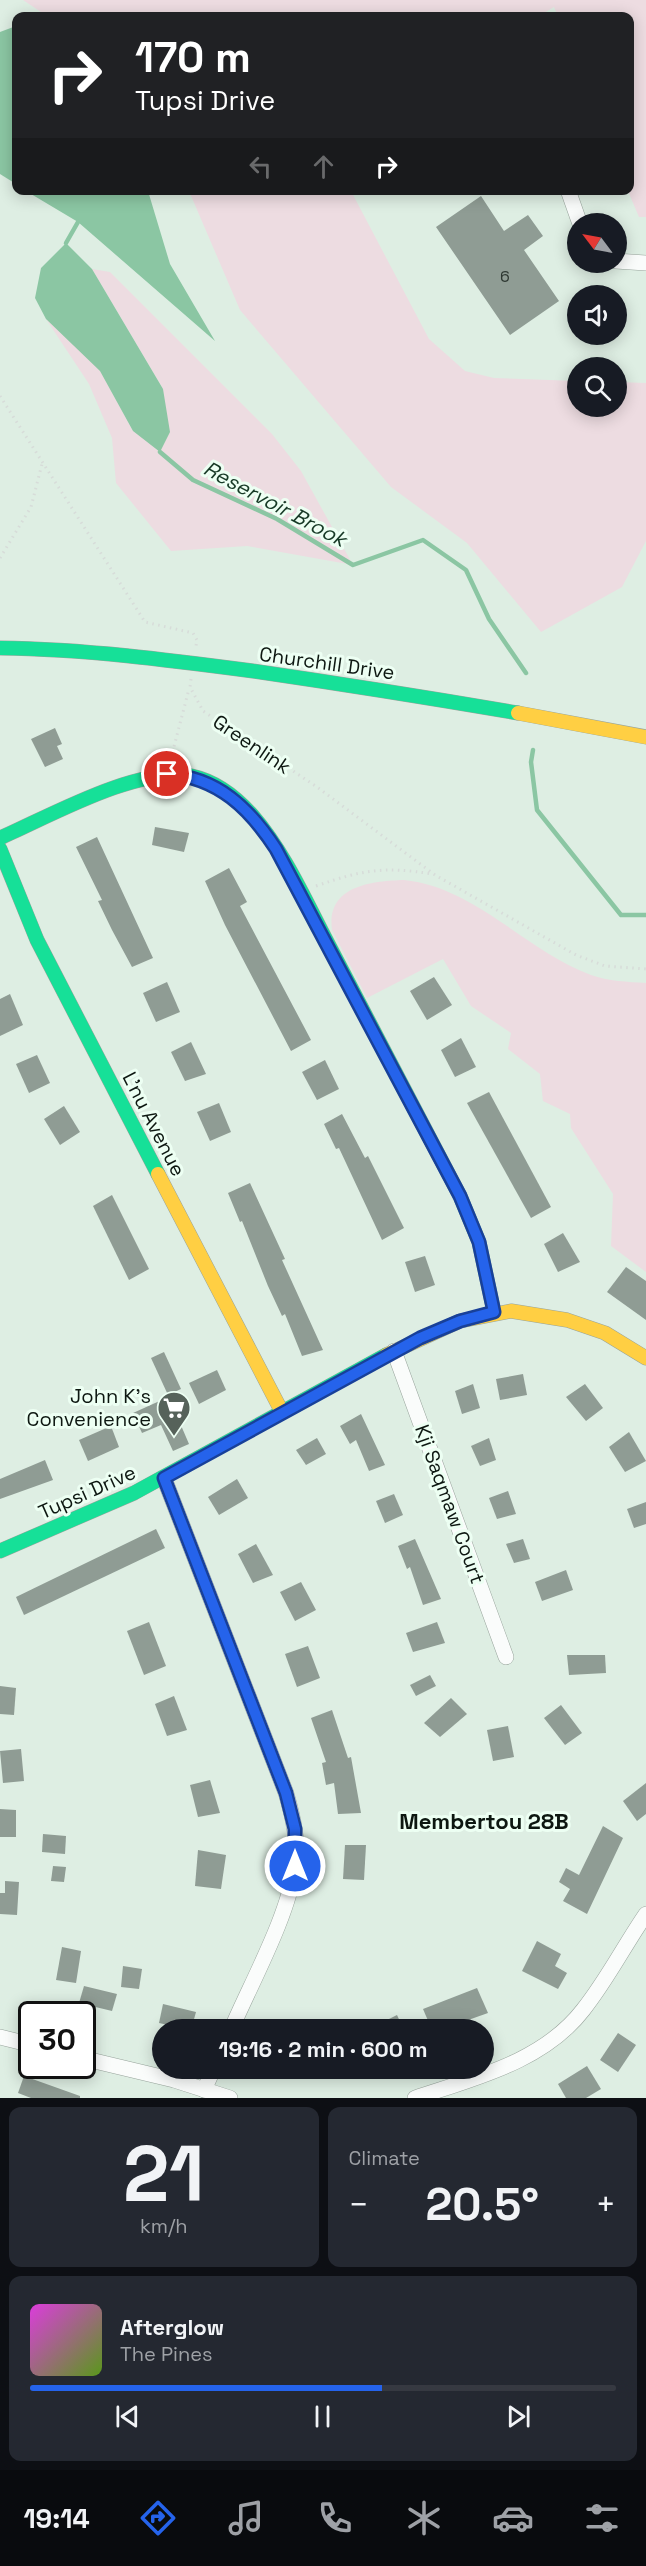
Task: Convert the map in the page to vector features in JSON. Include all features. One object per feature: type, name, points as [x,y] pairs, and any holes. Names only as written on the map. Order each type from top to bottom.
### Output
[{"type":"street","points":[[570,195],[576,213]]},
{"type":"street","points":[[627,262],[646,263]]},
{"type":"street","name":"Churchill Drive","points":[[0,648],[91,651],[193,663],[369,688],[646,737]]},
{"type":"street","points":[[0,838],[136,779],[167,774],[182,775],[208,783],[242,804],[261,826],[300,892],[460,1196],[479,1242],[494,1312]]},
{"type":"street","name":"L'nu Avenue","points":[[0,849],[37,940],[282,1412]]},
{"type":"street","name":"Tupsi Drive","points":[[0,1551],[95,1511],[164,1478],[394,1351],[450,1324],[494,1312],[523,1312],[567,1320],[605,1333],[646,1358]]},
{"type":"street","name":"Kji Saqmaw Court","points":[[394,1351],[506,1657]]},
{"type":"street","points":[[164,1478],[286,1793],[295,1829],[295,1866],[290,1892],[236,2019]]},
{"type":"street","points":[[415,2098],[514,2063],[562,2033],[600,1988],[646,1914]]},
{"type":"street","points":[[0,2037],[18,2042]]},
{"type":"street","points":[[96,2062],[230,2098]]},
{"type":"street","points":[[204,2090],[209,2079]]},
{"type":"path","points":[[0,396],[145,622],[193,633],[197,640],[190,687],[167,774]]},
{"type":"path","points":[[0,558],[31,507],[43,462]]},
{"type":"path","name":"Greenlink","points":[[190,687],[203,711],[317,787],[435,875],[576,955],[605,966],[646,969]]},
{"type":"path","points":[[300,892],[366,870],[400,868],[435,875]]},
{"type":"shaded area","points":[[23,0],[646,0],[646,217],[639,217],[630,195],[634,195],[634,12],[556,12],[554,7],[546,12],[41,12]]},
{"type":"shaded area","points":[[12,28],[12,182],[0,174],[0,32]]},
{"type":"shaded area","points":[[33,195],[149,195],[170,264],[215,341],[78,222]]},
{"type":"shaded area","points":[[191,195],[353,195],[429,339],[465,371],[494,378],[567,381],[567,417],[627,417],[627,382],[646,383],[646,541],[622,587],[541,632],[467,543],[391,487],[240,310]]},
{"type":"shaded area","points":[[66,243],[92,269],[163,389],[170,432],[160,452],[133,431],[100,371],[46,319],[35,298],[41,268]]},
{"type":"shaded area","points":[[92,269],[110,272],[272,434],[301,471],[353,565],[247,546],[171,551],[116,483],[112,438],[89,384],[46,319],[100,370],[133,431],[163,389]]},
{"type":"shaded area","points":[[404,880],[430,885],[454,894],[544,951],[591,975],[611,980],[646,983],[646,1272],[611,1246],[613,1194],[571,1128],[570,1114],[543,1101],[540,1074],[508,1049],[511,1033],[471,1006],[443,959],[367,998],[332,930],[332,915],[343,895],[353,889],[378,882]]},
{"type":"building","points":[[481,196],[504,231],[528,215],[543,236],[524,250],[559,301],[510,335],[436,227]]},
{"type":"building","points":[[55,728],[62,744],[57,746],[63,759],[45,767],[31,739]]},
{"type":"building","points":[[155,827],[189,833],[184,852],[152,845]]},
{"type":"building","points":[[97,837],[153,958],[132,967],[98,901],[102,900],[76,847]]},
{"type":"building","points":[[229,868],[247,902],[240,906],[311,1040],[291,1051],[225,925],[205,881]]},
{"type":"building","points":[[434,977],[452,1005],[427,1020],[410,991]]},
{"type":"building","points":[[167,982],[180,1012],[156,1022],[143,993]]},
{"type":"building","points":[[10,994],[23,1025],[0,1036],[0,999]]},
{"type":"building","points":[[461,1038],[476,1067],[455,1077],[441,1050]]},
{"type":"building","points":[[191,1042],[206,1074],[185,1081],[171,1052]]},
{"type":"building","points":[[37,1055],[50,1083],[29,1093],[16,1064]]},
{"type":"building","points":[[325,1060],[339,1089],[317,1100],[302,1072]]},
{"type":"building","points":[[489,1092],[551,1207],[531,1218],[467,1103]]},
{"type":"building","points":[[219,1103],[231,1132],[210,1141],[197,1112]]},
{"type":"building","points":[[64,1106],[80,1132],[60,1145],[44,1119]]},
{"type":"building","points":[[342,1114],[365,1158],[368,1156],[404,1228],[382,1240],[339,1148],[336,1149],[324,1124]]},
{"type":"building","points":[[250,1183],[323,1350],[302,1356],[285,1314],[282,1316],[268,1286],[242,1221],[240,1222],[228,1193]]},
{"type":"building","points":[[112,1195],[149,1269],[129,1280],[93,1206]]},
{"type":"building","points":[[563,1233],[580,1262],[558,1272],[544,1244]]},
{"type":"building","points":[[425,1256],[435,1285],[415,1292],[405,1262]]},
{"type":"building","points":[[626,1267],[646,1281],[646,1320],[607,1292]]},
{"type":"building","points":[[164,1352],[181,1389],[168,1395],[151,1358]]},
{"type":"building","points":[[217,1370],[226,1390],[199,1404],[189,1383]]},
{"type":"building","points":[[523,1374],[527,1395],[500,1400],[496,1379]]},
{"type":"building","points":[[473,1384],[480,1408],[462,1414],[455,1391]]},
{"type":"building","points":[[585,1384],[603,1408],[586,1421],[566,1397]]},
{"type":"building","points":[[164,1399],[175,1424],[180,1423],[189,1444],[173,1451],[161,1425],[142,1433],[133,1413]]},
{"type":"building","points":[[361,1414],[385,1465],[369,1471],[356,1440],[350,1444],[340,1426]]},
{"type":"building","points":[[111,1426],[119,1447],[88,1461],[79,1440]]},
{"type":"building","points":[[629,1432],[646,1461],[625,1472],[609,1447]]},
{"type":"building","points":[[317,1438],[326,1454],[306,1465],[296,1450]]},
{"type":"building","points":[[489,1438],[496,1460],[480,1466],[471,1446]]},
{"type":"building","points":[[45,1460],[53,1480],[0,1499],[0,1479]]},
{"type":"building","points":[[237,1479],[248,1498],[219,1515],[208,1497]]},
{"type":"building","points":[[508,1491],[516,1514],[497,1519],[489,1498]]},
{"type":"building","points":[[394,1494],[403,1515],[385,1523],[376,1501]]},
{"type":"building","points":[[646,1502],[646,1524],[634,1528],[627,1509]]},
{"type":"building","points":[[156,1529],[165,1548],[24,1615],[16,1597]]},
{"type":"building","points":[[415,1539],[441,1599],[423,1605],[410,1567],[407,1569],[398,1546]]},
{"type":"building","points":[[523,1539],[530,1559],[514,1563],[506,1544]]},
{"type":"building","points":[[256,1544],[273,1575],[253,1583],[238,1554]]},
{"type":"building","points":[[566,1570],[573,1590],[542,1601],[535,1582]]},
{"type":"building","points":[[301,1582],[316,1610],[295,1621],[280,1592]]},
{"type":"building","points":[[149,1622],[166,1666],[144,1675],[127,1631]]},
{"type":"building","points":[[437,1622],[445,1643],[413,1652],[406,1633]]},
{"type":"building","points":[[308,1646],[320,1678],[297,1687],[285,1654]]},
{"type":"building","points":[[567,1655],[605,1655],[606,1673],[569,1675]]},
{"type":"building","points":[[430,1675],[436,1686],[416,1696],[410,1685]]},
{"type":"building","points":[[0,1686],[16,1688],[14,1715],[0,1714]]},
{"type":"building","points":[[174,1696],[187,1730],[167,1736],[155,1704]]},
{"type":"building","points":[[451,1698],[467,1714],[440,1737],[424,1723]]},
{"type":"building","points":[[561,1705],[582,1733],[565,1745],[544,1718]]},
{"type":"building","points":[[332,1710],[348,1758],[351,1757],[361,1813],[338,1814],[334,1783],[326,1785],[322,1763],[326,1762],[311,1718]]},
{"type":"building","points":[[508,1726],[514,1757],[493,1761],[487,1730]]},
{"type":"building","points":[[21,1749],[24,1781],[3,1783],[0,1751]]},
{"type":"building","points":[[210,1780],[220,1813],[198,1817],[190,1785]]},
{"type":"building","points":[[646,1783],[646,1814],[637,1821],[623,1801]]},
{"type":"building","points":[[0,1809],[16,1810],[16,1837],[0,1837]]},
{"type":"building","points":[[603,1826],[623,1838],[587,1914],[563,1901],[570,1889],[559,1882],[566,1868],[579,1875]]},
{"type":"building","points":[[43,1834],[66,1836],[65,1854],[42,1852]]},
{"type":"building","points":[[345,1845],[366,1845],[364,1880],[343,1879]]},
{"type":"building","points":[[198,1850],[226,1855],[221,1889],[195,1886]]},
{"type":"building","points":[[53,1866],[66,1867],[64,1882],[51,1881]]},
{"type":"building","points":[[5,1881],[19,1882],[17,1915],[0,1914],[0,1893],[5,1893]]},
{"type":"building","points":[[537,1941],[561,1954],[555,1966],[567,1973],[558,1989],[522,1971]]},
{"type":"building","points":[[62,1947],[81,1951],[76,1983],[56,1980]]},
{"type":"building","points":[[123,1966],[142,1969],[139,1989],[121,1987]]},
{"type":"building","points":[[84,1986],[117,1994],[112,2011],[96,2007],[96,2001],[80,2001]]},
{"type":"building","points":[[477,1988],[488,2013],[471,2019],[427,2019],[423,2009]]},
{"type":"building","points":[[163,2004],[196,2012],[194,2019],[160,2019]]},
{"type":"building","points":[[618,2033],[636,2045],[618,2072],[600,2060]]},
{"type":"building","points":[[587,2066],[601,2089],[586,2098],[566,2098],[558,2084]]},
{"type":"building","points":[[23,2079],[32,2079],[80,2096],[80,2098],[31,2098],[18,2093]]},
{"type":"waterway","name":"Reservoir Brook","points":[[66,243],[78,222]]},
{"type":"waterway","name":"Reservoir Brook","points":[[160,452],[193,480],[277,519],[353,565],[423,540],[466,570],[489,619],[526,673]]},
{"type":"waterway","name":"Reservoir Brook","points":[[533,750],[531,762],[537,810],[621,915],[646,915]]},
{"type":"traffic: fast","points":[[0,648],[95,653],[190,663],[518,713]]},
{"type":"traffic: fast","points":[[0,838],[94,795],[146,778],[170,775],[201,778],[225,791],[246,808],[276,847],[297,883],[460,1196],[479,1242],[494,1312]]},
{"type":"traffic: fast","points":[[0,849],[37,940],[158,1174]]},
{"type":"traffic: fast","points":[[0,1551],[134,1493],[386,1355]]},
{"type":"traffic: slow","points":[[518,713],[646,737]]},
{"type":"traffic: slow","points":[[158,1174],[282,1412]]},
{"type":"traffic: slow","points":[[386,1355],[460,1321],[511,1311],[567,1320],[605,1333],[646,1358]]},
{"type":"place","name":"John K's Convenience","points":[[174,1437]]},
{"type":"district","name":"Membertou 28B","points":[[484,1821]]},
{"type":"route","points":[[167,774],[194,778],[231,796],[251,813],[276,849],[460,1196],[479,1242],[494,1312],[441,1328],[394,1351],[164,1478],[286,1793],[295,1829],[295,1866]]}]
